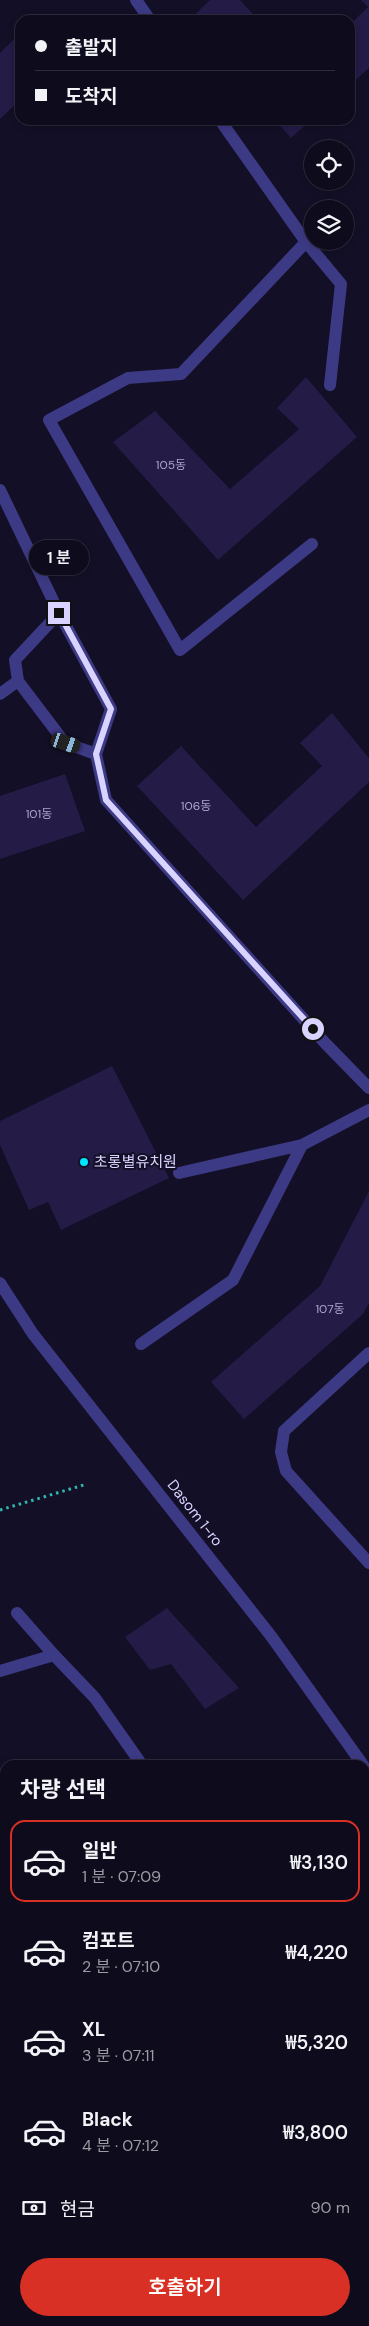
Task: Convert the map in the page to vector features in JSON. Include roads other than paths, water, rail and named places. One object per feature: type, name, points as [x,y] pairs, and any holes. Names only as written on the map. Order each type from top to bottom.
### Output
[{"type":"street","points":[[136,0],[146,15]]},
{"type":"street","points":[[224,125],[304,239]]},
{"type":"street","points":[[304,244],[181,374],[128,378],[49,420],[180,650],[312,544]]},
{"type":"street","points":[[313,250],[341,284],[330,385]]},
{"type":"street","points":[[0,490],[59,613],[111,709],[96,754],[106,800],[369,1088]]},
{"type":"street","points":[[59,613],[15,660],[18,681],[66,743],[96,754]]},
{"type":"street","points":[[0,694],[18,681]]},
{"type":"street","points":[[179,1173],[302,1145],[369,1110]]},
{"type":"street","points":[[141,1344],[233,1280],[302,1145]]},
{"type":"street","name":"Dasom 1-ro","points":[[0,1282],[33,1334],[271,1636],[360,1760]]},
{"type":"street","points":[[369,1353],[284,1432],[281,1452],[286,1471],[369,1563]]},
{"type":"street","points":[[17,1613],[95,1698],[138,1760]]},
{"type":"street","points":[[0,1671],[54,1654]]},
{"type":"place","name":"초롱별유치원","points":[[84,1162]]}]
